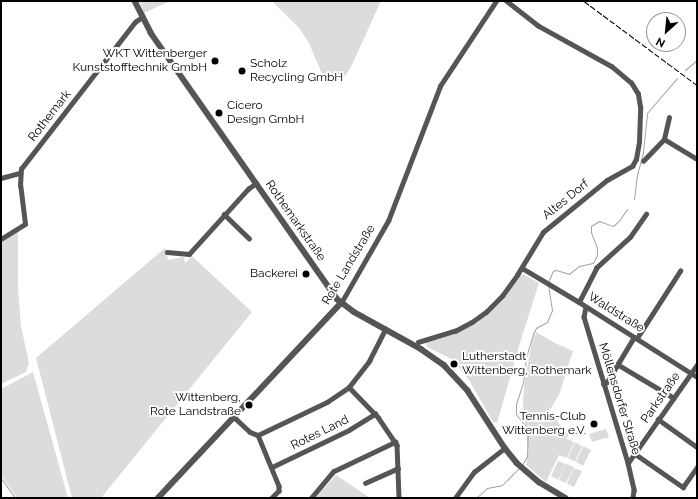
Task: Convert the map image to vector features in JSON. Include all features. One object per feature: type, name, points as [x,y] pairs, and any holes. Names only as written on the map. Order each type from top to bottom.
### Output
[{"type":"street","name":"Rothemarkstraße","points":[[135,1],[142,17],[156,40],[341,303],[354,312],[427,353],[450,370],[468,391],[505,448],[517,463],[545,486],[566,498]]},
{"type":"street","name":"Rote Landstraße","points":[[158,498],[341,303],[388,221],[440,86],[496,1]]},
{"type":"street","name":"Altes Dorf","points":[[506,1],[538,26],[612,67],[631,83],[638,94],[640,107],[639,142],[636,162],[602,184],[543,232],[522,268]]},
{"type":"street","name":"Rothemark","points":[[20,173],[135,22],[142,17]]},
{"type":"street","points":[[643,161],[664,139],[669,118]]},
{"type":"street","points":[[664,139],[697,159]]},
{"type":"street","points":[[1,178],[20,173],[25,224],[1,239]]},
{"type":"street","points":[[167,252],[188,254],[224,214],[256,183]]},
{"type":"street","points":[[224,214],[249,238]]},
{"type":"street","points":[[579,302],[596,268],[630,236],[646,214]]},
{"type":"street","points":[[418,342],[451,333],[478,318],[502,296],[522,268]]},
{"type":"street","name":"Waldstraße","points":[[522,268],[579,302],[697,377]]},
{"type":"street","points":[[603,384],[607,382],[680,271]]},
{"type":"street","name":"Möllensdorfer Straße","points":[[586,307],[584,317],[628,463],[634,490],[633,498]]},
{"type":"street","points":[[385,329],[369,361],[349,387],[375,414],[395,442],[398,451],[399,498]]},
{"type":"street","points":[[618,364],[674,398]]},
{"type":"street","name":"Parkstraße","points":[[628,463],[697,365]]},
{"type":"street","name":"Rotes Land","points":[[258,435],[327,402],[349,387]]},
{"type":"street","name":"Rotes Land","points":[[272,467],[349,430],[375,414]]},
{"type":"street","points":[[234,417],[250,432],[258,435],[272,467],[279,489],[272,498]]},
{"type":"street","points":[[658,420],[697,447]]},
{"type":"street","points":[[312,498],[334,471],[395,442]]},
{"type":"street","points":[[455,498],[474,472],[505,448]]},
{"type":"street","points":[[634,453],[683,487],[697,467]]},
{"type":"street","points":[[364,483],[398,468]]},
{"type":"shaded area","points":[[140,1],[170,1],[144,13]]},
{"type":"shaded area","points":[[272,1],[381,1],[346,75],[338,80],[326,83],[308,41],[299,28]]},
{"type":"shaded area","points":[[18,232],[18,289],[21,326],[29,363],[26,372],[1,384],[1,241]]},
{"type":"shaded area","points":[[165,248],[168,253],[168,260],[184,257],[185,263],[192,256],[252,312],[101,498],[72,498],[36,358]]},
{"type":"shaded area","points":[[523,274],[539,283],[497,423],[493,422],[469,380],[452,359],[427,347],[426,342],[458,332],[478,322],[500,302]]},
{"type":"shaded area","points":[[536,332],[573,351],[559,395],[548,413],[553,415],[568,435],[567,439],[574,442],[567,458],[559,455],[546,482],[526,465],[528,452],[523,404],[524,386],[532,341]]},
{"type":"shaded area","points":[[33,372],[68,498],[17,498],[1,475],[1,389]]},
{"type":"shaded area","points":[[606,429],[609,437],[592,442],[589,434]]},
{"type":"shaded area","points":[[575,442],[582,446],[575,462],[568,458]]},
{"type":"shaded area","points":[[583,446],[591,450],[583,466],[576,462]]},
{"type":"shaded area","points":[[558,461],[566,464],[558,480],[551,476]]},
{"type":"shaded area","points":[[566,464],[574,467],[566,483],[559,480]]},
{"type":"shaded area","points":[[574,468],[582,471],[574,487],[567,484]]},
{"type":"shaded area","points":[[336,475],[370,498],[315,498]]},
{"type":"waterway","points":[[685,70],[697,60]]},
{"type":"waterway","points":[[634,199],[637,175],[643,152],[647,113],[677,78]]},
{"type":"waterway","points":[[548,282],[553,271],[556,270],[569,274],[579,266],[593,263],[597,255],[597,248],[591,232],[591,226],[599,221],[613,226],[618,222],[627,209]]},
{"type":"waterway","points":[[522,465],[527,456],[528,429],[516,414],[516,404],[523,383],[526,357],[533,334],[536,328],[547,322],[552,310],[548,285]]},
{"type":"waterway","points":[[476,498],[487,488],[502,485],[520,467]]},
{"type":"waterway","points":[[1,478],[15,498]]},
{"type":"railway","points":[[584,1],[697,85]]},
{"type":"place","name":"WKT Wittenberger Kunststofftechnik GmbH","points":[[215,61]]},
{"type":"place","name":"Scholz Recycling GmbH","points":[[242,71]]},
{"type":"place","name":"Cicero Design GmbH","points":[[219,113]]},
{"type":"place","name":"Backerei","points":[[306,274]]},
{"type":"place","name":"Lutherstadt Wittenberg, Rothemark","points":[[454,364]]},
{"type":"place","name":"Wittenberg, Rote Landstraße","points":[[249,405]]},
{"type":"place","name":"Tennis-Club Wittenberg e.V.","points":[[594,424]]}]
